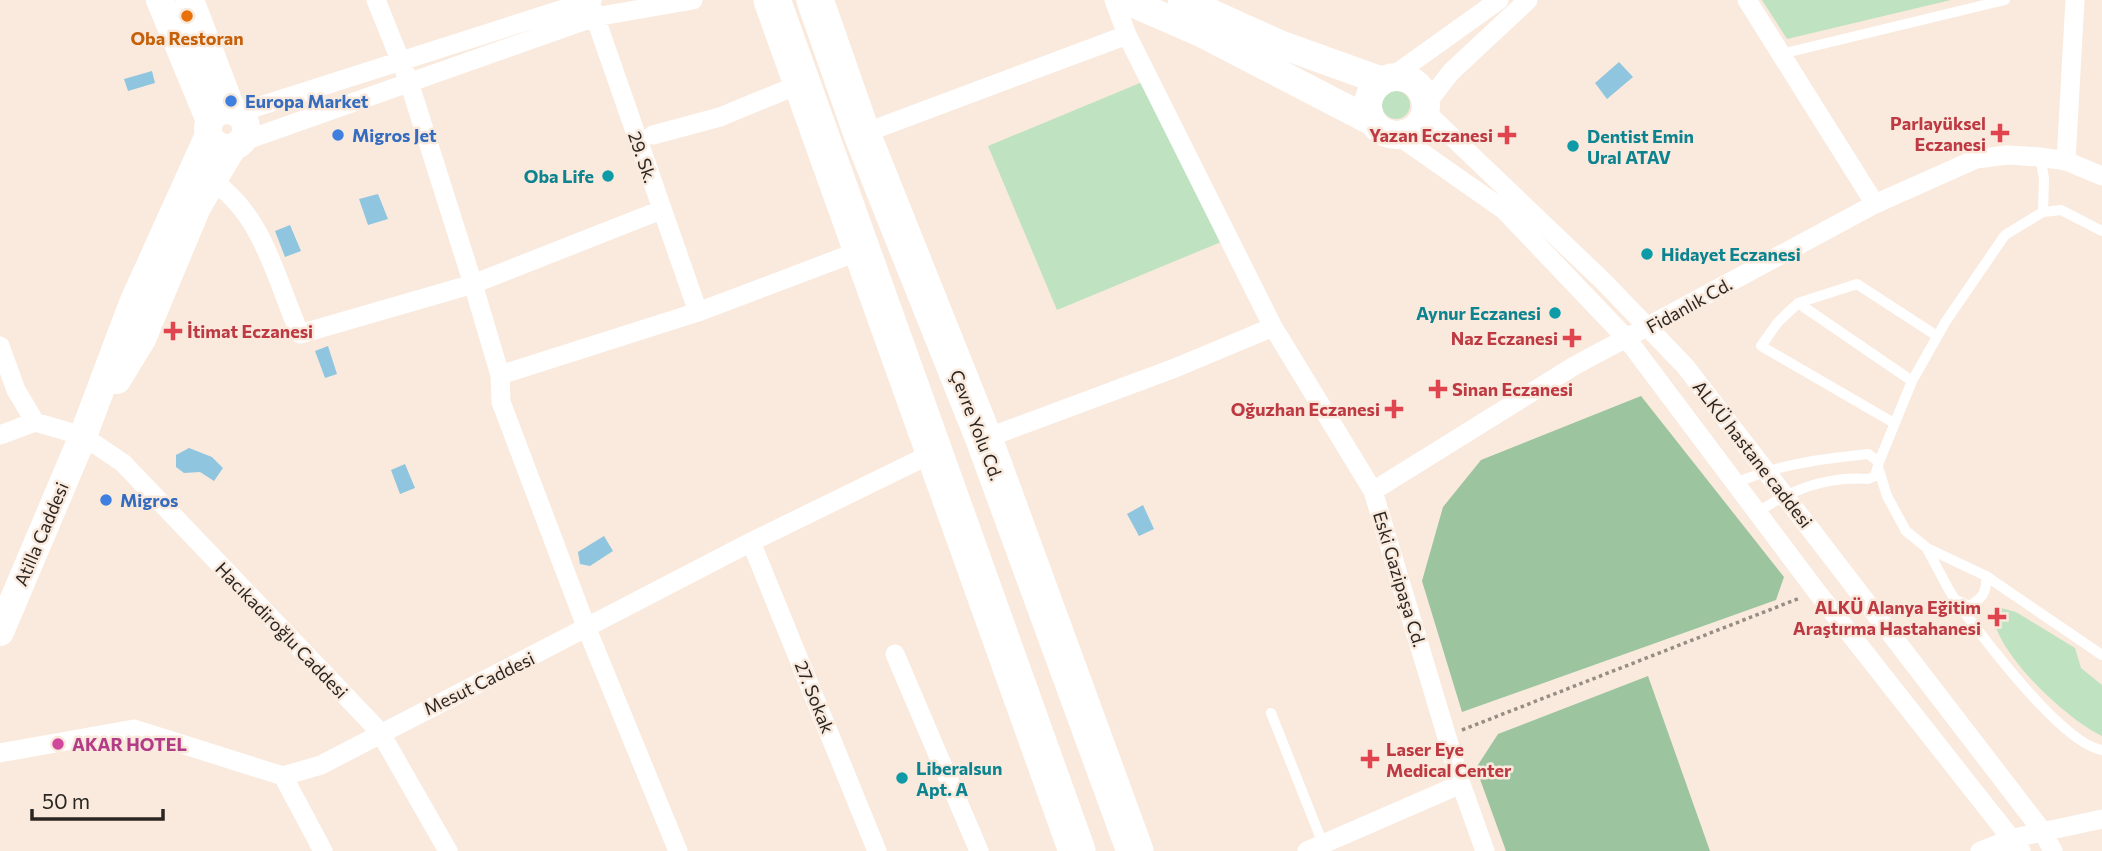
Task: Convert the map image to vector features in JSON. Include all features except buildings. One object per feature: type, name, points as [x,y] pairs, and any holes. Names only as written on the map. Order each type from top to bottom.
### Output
[{"type":"highway","points":[[772,0],[933,453],[1017,675],[1077,851]]},
{"type":"highway","name":"Çevre Yolu Cd.","points":[[815,0],[862,134],[984,439],[1135,851]]},
{"type":"street","points":[[160,0],[227,128],[241,142],[409,82],[582,8]]},
{"type":"street","points":[[83,436],[142,339],[197,206],[213,181],[227,128],[190,0]]},
{"type":"street","points":[[376,0],[409,82],[473,284],[500,375],[501,402],[587,629],[678,851]]},
{"type":"street","points":[[83,436],[133,303],[227,128],[398,60],[582,8],[693,0]]},
{"type":"street","name":"Eski Gazipaşa Cd.","points":[[1114,0],[1127,35],[1273,327],[1373,491],[1461,784],[1485,851]]},
{"type":"street","points":[[1125,0],[1203,34],[1385,128],[1504,210],[1627,339],[1817,592],[2018,845]]},
{"type":"street","points":[[1181,0],[1282,45],[1386,79],[1405,78],[1417,85],[1425,108]]},
{"type":"street","points":[[1385,128],[1368,104],[1374,87],[1499,0]]},
{"type":"street","points":[[1385,128],[1415,128],[1425,108],[1451,72],[1528,0]]},
{"type":"street","points":[[1747,0],[1875,204]]},
{"type":"street","points":[[2066,161],[2075,0]]},
{"type":"street","name":"29. Sk.","points":[[582,8],[698,312]]},
{"type":"street","points":[[862,134],[1127,35]]},
{"type":"street","points":[[653,135],[720,117],[783,92]]},
{"type":"street","name":"ALKÜ hastane caddesi","points":[[1425,108],[1649,327],[1685,366],[2043,832],[2053,851]]},
{"type":"street","name":"Fidanlık Cd.","points":[[1373,491],[1574,366],[1875,204],[1976,159],[2007,155],[2040,157],[2066,161],[2102,176]]},
{"type":"street","points":[[213,181],[234,196],[254,221],[300,334],[473,284],[661,210]]},
{"type":"street","points":[[500,375],[698,312],[862,250]]},
{"type":"street","points":[[984,439],[1175,368],[1273,327]]},
{"type":"street","points":[[0,346],[16,390],[35,422],[0,435]]},
{"type":"street","name":"Hacıkadiroğlu Caddesi","points":[[35,422],[83,436],[123,463],[380,732],[447,851]]},
{"type":"street","name":"Atilla Caddesi","points":[[0,632],[83,436]]},
{"type":"street","name":"Mesut Caddesi","points":[[283,776],[321,765],[380,732],[587,629],[751,542],[933,453]]},
{"type":"street","name":"27. Sokak","points":[[751,542],[877,851]]},
{"type":"street","points":[[895,654],[979,851]]},
{"type":"street","points":[[0,753],[134,729],[283,776],[323,851]]},
{"type":"street","points":[[1315,847],[1461,784]]},
{"type":"street","points":[[1980,851],[2018,845],[2043,832],[2102,819]]},
{"type":"lane","points":[[1781,54],[2005,0]]},
{"type":"lane","points":[[2040,157],[2044,178],[2043,212]]},
{"type":"lane","points":[[1758,512],[1784,495],[1809,485],[1868,479],[1879,466],[1912,380],[1937,336],[2005,235],[2043,212],[2061,210],[2102,231]]},
{"type":"lane","points":[[1894,423],[1761,346],[1778,322],[1798,303],[1857,284],[1937,336]]},
{"type":"lane","points":[[1798,303],[1912,380]]},
{"type":"lane","points":[[1734,484],[1765,470],[1796,462],[1868,454],[1879,466],[1887,496],[1906,531],[1927,548],[1986,576],[2102,655]]},
{"type":"lane","points":[[1927,548],[1955,599],[2056,722],[2102,750]]},
{"type":"lane","points":[[1955,599],[1969,606],[1980,600],[1987,590],[1986,576]]},
{"type":"lane","points":[[1271,713],[1315,847]]},
{"type":"path","points":[[1447,736],[1817,592]]},
{"type":"green space","points":[[1762,0],[1951,0],[1787,39]]},
{"type":"green space","points":[[1152,78],[1221,242],[1057,310],[988,146]]},
{"type":"green space","points":[[1396,91],[1406,95],[1410,105],[1406,115],[1396,119],[1386,115],[1382,105],[1386,95]]},
{"type":"green space","points":[[1641,396],[1784,577],[1776,600],[1462,712],[1422,581],[1443,507],[1481,460]]},
{"type":"green space","points":[[2001,608],[2016,612],[2075,648],[2081,668],[2102,685],[2102,736],[2087,728],[2053,701],[2020,667],[1998,632],[1993,616]]},
{"type":"green space","points":[[1648,676],[1710,851],[1506,851],[1476,768],[1498,734]]},
{"type":"water","points":[[1619,62],[1633,77],[1607,99],[1595,83]]},
{"type":"water","points":[[152,71],[155,83],[128,91],[124,79]]},
{"type":"water","points":[[378,194],[388,219],[368,225],[359,199]]},
{"type":"water","points":[[290,225],[301,251],[285,257],[275,231]]},
{"type":"water","points":[[328,346],[337,374],[325,378],[315,351]]},
{"type":"water","points":[[189,448],[212,457],[223,468],[214,481],[200,472],[184,473],[176,467],[176,455]]},
{"type":"water","points":[[405,464],[415,488],[400,494],[391,470]]},
{"type":"water","points":[[1143,505],[1154,529],[1139,536],[1127,514]]},
{"type":"water","points":[[604,536],[613,551],[590,566],[580,564],[578,552]]},
{"type":"place","name":"Oba Restoran","points":[[187,16]]},
{"type":"place","name":"Europa Market","points":[[231,101]]},
{"type":"place","name":"Parlayüksel Eczanesi","points":[[2000,133]]},
{"type":"place","name":"Migros Jet","points":[[338,135]]},
{"type":"place","name":"Yazan Eczanesi","points":[[1507,135]]},
{"type":"place","name":"Dentist Emin Ural ATAV","points":[[1573,146]]},
{"type":"place","name":"Oba Life","points":[[608,176]]},
{"type":"place","name":"Hidayet Eczanesi","points":[[1647,254]]},
{"type":"place","name":"Aynur Eczanesi","points":[[1555,313]]},
{"type":"place","name":"İtimat Eczanesi","points":[[173,331]]},
{"type":"place","name":"Naz Eczanesi","points":[[1572,338]]},
{"type":"place","name":"Sinan Eczanesi","points":[[1438,389]]},
{"type":"place","name":"Oğuzhan Eczanesi","points":[[1394,409]]},
{"type":"place","name":"Migros","points":[[106,500]]},
{"type":"place","name":"ALKÜ Alanya Eğitim Araştırma Hastahanesi","points":[[1997,617]]},
{"type":"place","name":"AKAR HOTEL","points":[[58,744]]},
{"type":"place","name":"Laser Eye Medical Center","points":[[1370,759]]},
{"type":"place","name":"Liberalsun Apt. A","points":[[902,778]]}]
